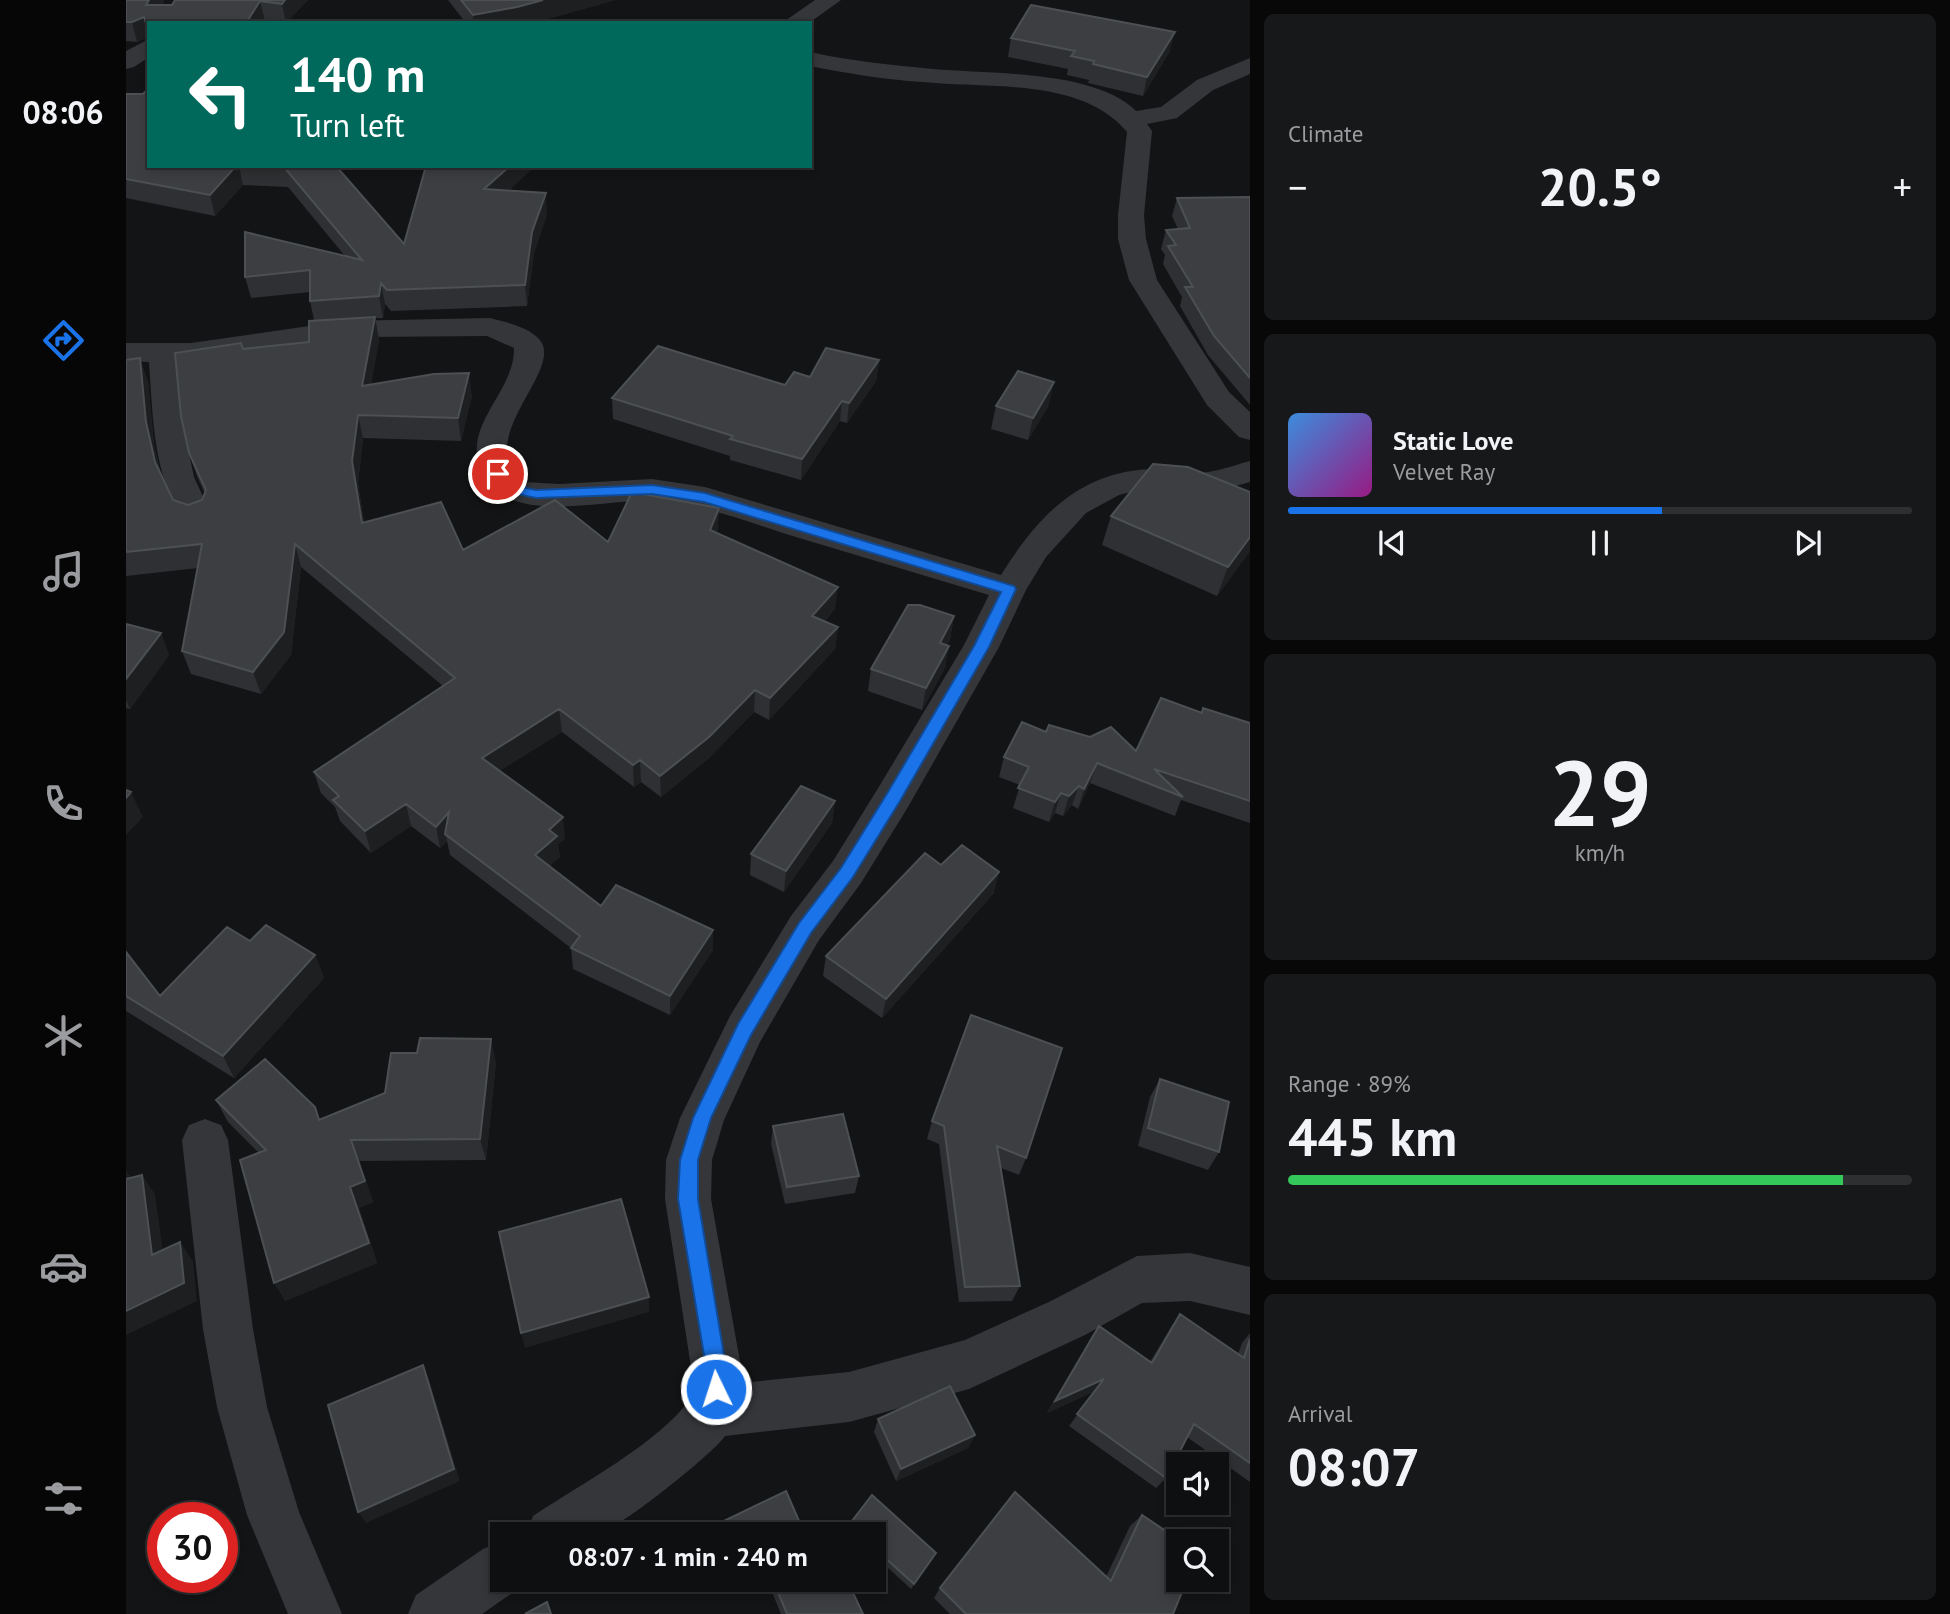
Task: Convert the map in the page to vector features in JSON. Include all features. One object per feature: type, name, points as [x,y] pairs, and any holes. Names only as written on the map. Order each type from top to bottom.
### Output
[{"type":"street","points":[[796,21],[830,0]]},
{"type":"street","points":[[126,62],[147,47]]},
{"type":"street","points":[[812,60],[935,76],[1030,83],[1088,95],[1107,103],[1133,120],[1140,131],[1131,215],[1132,239],[1143,280],[1218,398],[1250,430]]},
{"type":"street","points":[[1133,120],[1168,113],[1205,85],[1250,65]]},
{"type":"street","points":[[126,352],[163,355],[348,329],[490,327],[528,344],[531,362],[496,425],[492,449],[498,474],[513,489],[536,494],[652,490],[705,498],[1009,589]]},
{"type":"street","points":[[163,355],[170,439],[178,477],[195,513]]},
{"type":"street","points":[[571,1522],[680,1447],[711,1412],[716,1389],[716,1367],[688,1199],[689,1160],[702,1118],[745,1030],[805,928],[847,873],[894,796],[981,647],[1009,589],[1034,549],[1075,505],[1109,487],[1139,480],[1193,484],[1214,482],[1250,471]]},
{"type":"street","points":[[205,1140],[228,1329],[243,1407],[273,1515],[314,1614]]},
{"type":"street","points":[[711,1412],[849,1397],[969,1364],[1068,1318],[1137,1280],[1190,1277],[1250,1291]]},
{"type":"street","points":[[435,1614],[490,1576]]},
{"type":"building","points":[[126,0],[149,0],[146,5],[172,5],[175,0],[285,0],[282,4],[260,1],[247,21],[146,23],[144,17],[126,22]]},
{"type":"building","points":[[461,0],[543,0],[473,15]]},
{"type":"building","points":[[1031,5],[1175,32],[1147,77],[1071,56],[1075,51],[1011,38]]},
{"type":"building","points":[[147,91],[147,168],[234,168],[210,195],[126,179],[126,94],[143,94]]},
{"type":"building","points":[[285,168],[338,168],[404,244],[425,168],[508,168],[484,189],[546,193],[532,232],[525,285],[387,290],[381,283],[379,296],[310,301],[310,270],[245,277],[245,232],[362,260]]},
{"type":"building","points":[[1250,197],[1250,378],[1214,336],[1185,287],[1193,287],[1168,246],[1176,245],[1166,230],[1190,228],[1177,198]]},
{"type":"building","points":[[375,317],[362,386],[434,374],[469,373],[458,418],[358,415],[352,461],[362,523],[441,502],[463,550],[555,500],[608,542],[632,492],[719,508],[710,530],[838,587],[812,616],[838,627],[770,698],[755,690],[709,737],[660,776],[640,760],[633,765],[559,709],[482,758],[563,817],[549,830],[557,836],[535,855],[601,906],[616,885],[713,930],[670,996],[571,948],[580,936],[445,834],[449,812],[436,827],[406,804],[365,831],[333,800],[339,796],[314,772],[455,678],[295,544],[284,632],[253,672],[182,651],[202,544],[126,552],[126,360],[140,358],[146,422],[155,462],[173,500],[188,505],[202,500],[206,490],[189,453],[181,416],[175,353],[241,343],[243,349],[309,342],[309,321]]},
{"type":"building","points":[[658,346],[785,385],[794,372],[810,377],[826,348],[879,360],[849,403],[842,401],[802,459],[730,439],[733,436],[612,398]]},
{"type":"building","points":[[1018,371],[1054,382],[1033,418],[996,406]]},
{"type":"building","points":[[1153,464],[1188,467],[1250,492],[1250,537],[1228,567],[1111,516]]},
{"type":"building","points":[[908,605],[920,605],[954,616],[940,643],[949,646],[926,688],[871,669]]},
{"type":"building","points":[[126,624],[161,633],[126,679]]},
{"type":"building","points":[[1161,698],[1202,713],[1203,708],[1250,723],[1250,801],[1154,769],[1183,797],[1097,763],[1084,789],[1079,786],[1069,796],[1061,793],[1055,802],[1018,788],[1029,767],[1004,757],[1022,722],[1046,732],[1049,725],[1090,737],[1111,727],[1136,751]]},
{"type":"building","points":[[801,786],[835,801],[786,871],[751,854]]},
{"type":"building","points":[[962,845],[999,872],[886,999],[826,956],[925,853],[941,865]]},
{"type":"building","points":[[266,925],[315,955],[223,1056],[126,996],[126,952],[160,996],[227,927],[250,941]]},
{"type":"building","points":[[971,1015],[1062,1048],[1026,1158],[997,1146],[1020,1286],[965,1287],[944,1126],[932,1121]]},
{"type":"building","points":[[420,1038],[491,1039],[480,1139],[351,1140],[365,1181],[350,1187],[369,1243],[274,1283],[240,1160],[266,1150],[216,1100],[265,1059],[315,1107],[319,1120],[385,1093],[391,1053],[417,1053]]},
{"type":"building","points":[[1160,1079],[1229,1102],[1219,1152],[1148,1128]]},
{"type":"building","points":[[843,1114],[859,1176],[787,1187],[773,1126]]},
{"type":"building","points":[[142,1175],[152,1255],[180,1242],[184,1283],[126,1311],[126,1179]]},
{"type":"building","points":[[621,1199],[649,1297],[521,1333],[499,1232]]},
{"type":"building","points":[[1180,1314],[1244,1358],[1250,1339],[1250,1463],[1194,1424],[1179,1452],[1166,1452],[1166,1478],[1077,1414],[1104,1379],[1055,1401],[1099,1326],[1152,1363]]},
{"type":"building","points":[[423,1365],[454,1469],[358,1512],[328,1405]]},
{"type":"building","points":[[950,1386],[975,1435],[901,1469],[878,1419]]},
{"type":"building","points":[[786,1491],[800,1522],[722,1522]]},
{"type":"building","points":[[1015,1492],[1111,1581],[1142,1515],[1166,1531],[1166,1592],[1182,1592],[1173,1614],[966,1614],[940,1588]]},
{"type":"building","points":[[872,1495],[936,1553],[914,1584],[886,1559],[886,1522],[851,1522]]},
{"type":"building","points":[[778,1592],[853,1592],[863,1614],[787,1614]]},
{"type":"building","points":[[547,1602],[551,1614],[525,1614]]},
{"type":"route","points":[[498,474],[513,489],[536,494],[652,490],[705,498],[1009,589],[981,647],[894,796],[847,873],[805,928],[745,1030],[702,1118],[689,1160],[688,1199],[716,1367],[716,1389]]}]
